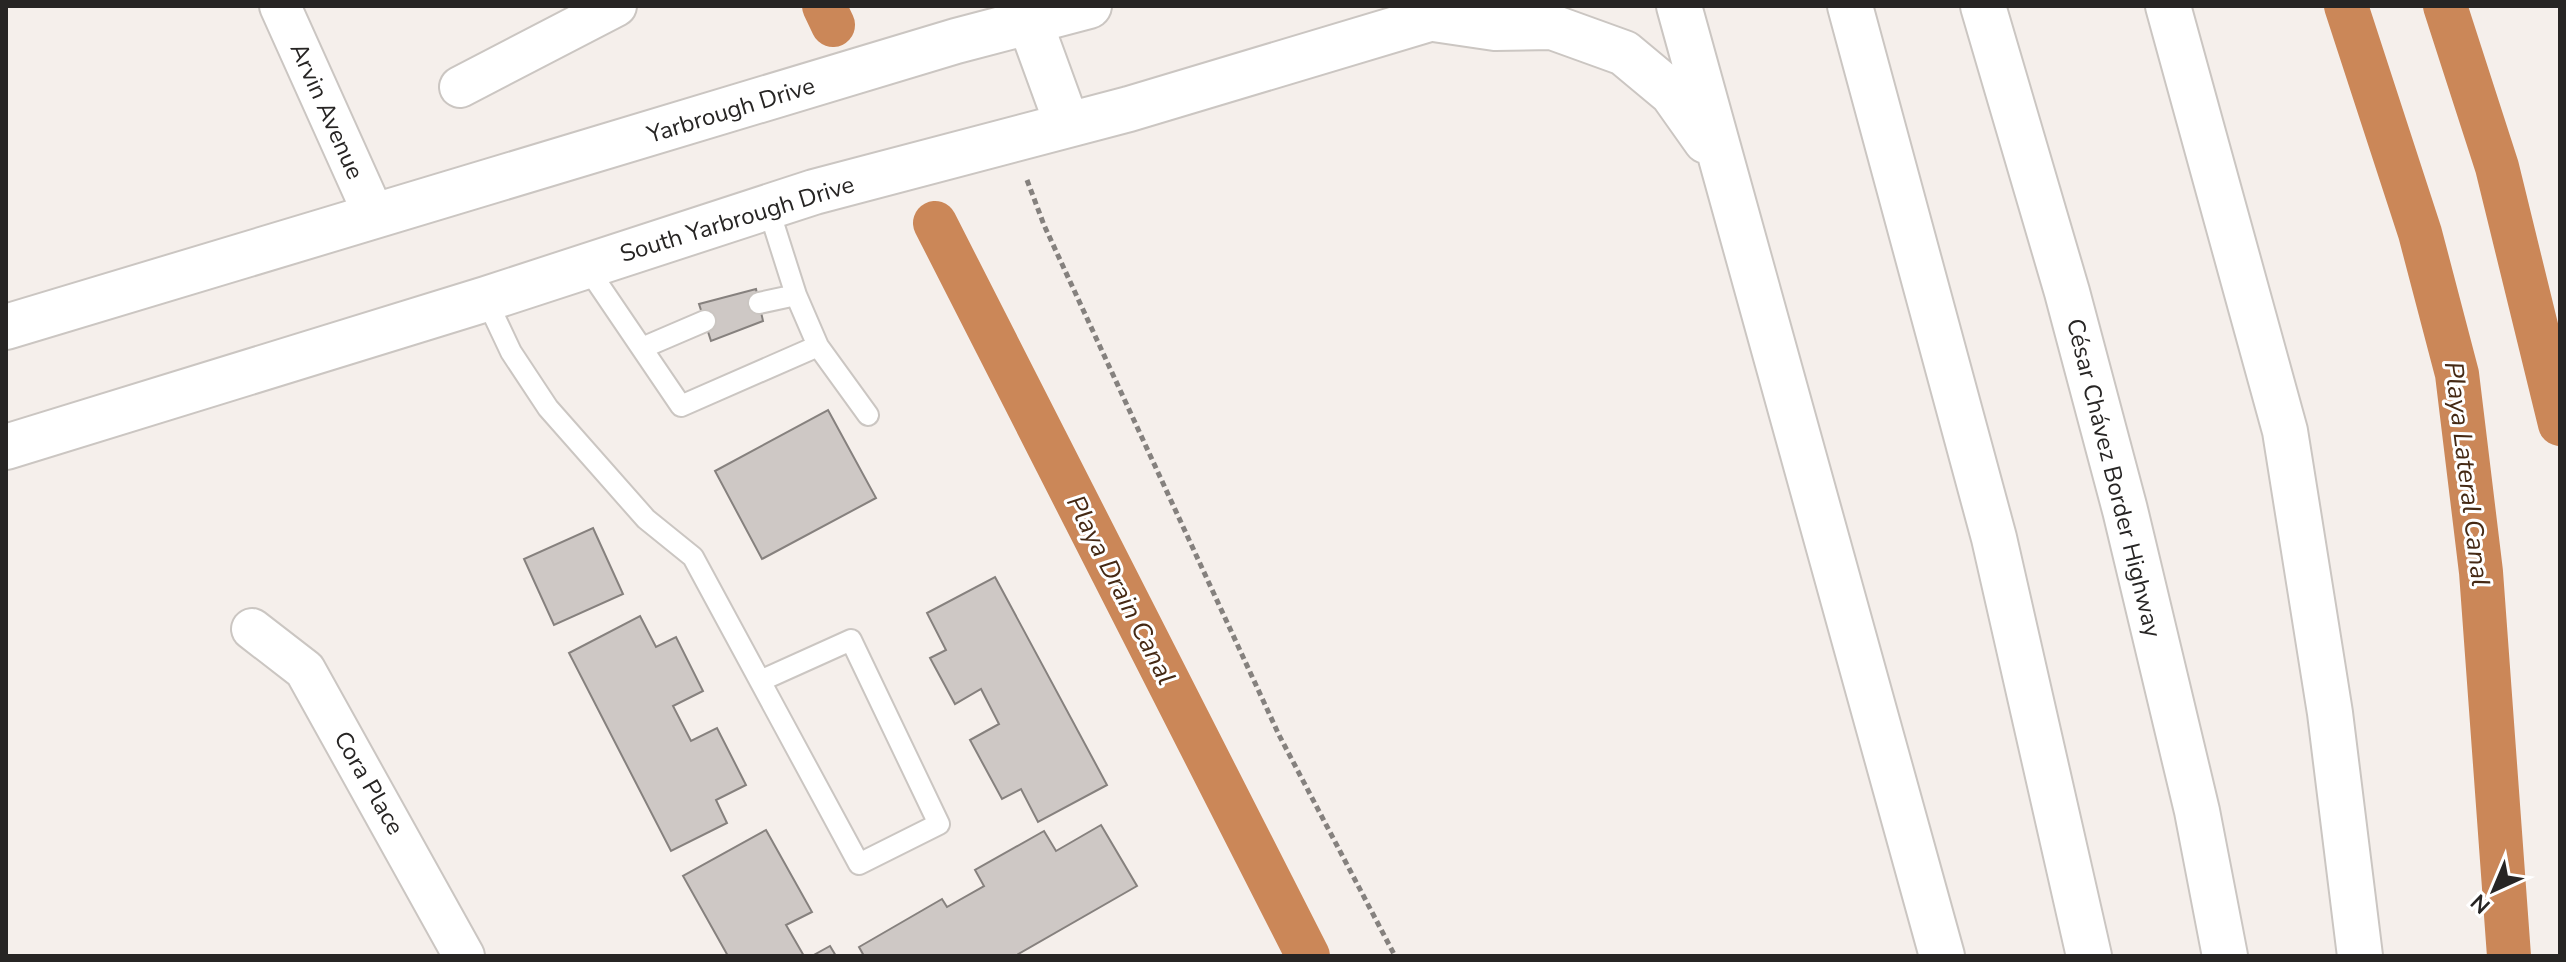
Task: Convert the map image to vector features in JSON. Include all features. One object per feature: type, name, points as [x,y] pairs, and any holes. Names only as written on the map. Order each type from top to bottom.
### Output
[{"type":"main road","name":"Yarbrough Drive","points":[[374,215],[778,97],[956,41],[1027,15],[1089,6]]},
{"type":"main road","name":"South Yarbrough Drive","points":[[6,447],[486,299],[768,207],[1129,109],[1472,6]]},
{"type":"main road","points":[[1679,6],[1942,956]]},
{"type":"main road","points":[[1850,6],[1994,538],[2089,956]]},
{"type":"main road","points":[[2168,6],[2285,431],[2335,743],[2360,956]]},
{"type":"main road","points":[[1027,15],[1067,124]]},
{"type":"main road","points":[[1427,18],[1495,28],[1552,27],[1624,53],[1672,93],[1724,166]]},
{"type":"main road","name":"César Chávez Border Highway","points":[[1987,21],[2067,292],[2125,510],[2197,811],[2225,956]]},
{"type":"main road","points":[[6,327],[374,215]]},
{"type":"street","name":"Arvin Avenue","points":[[280,6],[374,215]]},
{"type":"street","points":[[460,87],[616,6]]},
{"type":"street","name":"Cora Place","points":[[252,629],[305,670],[464,956]]},
{"type":"lane","points":[[768,207],[796,295],[818,346],[868,415]]},
{"type":"lane","points":[[586,266],[681,406],[818,346]]},
{"type":"lane","points":[[759,303],[796,295]]},
{"type":"lane","points":[[486,299],[511,352],[548,408],[646,519],[693,557],[760,681],[859,864],[939,824],[851,640],[760,681]]},
{"type":"lane","points":[[642,348],[705,321]]},
{"type":"path","points":[[1027,180],[1044,225],[1279,735],[1395,956]]},
{"type":"building","points":[[756,289],[763,321],[711,341],[699,304]]},
{"type":"building","points":[[828,410],[876,498],[762,559],[715,471]]},
{"type":"building","points":[[593,528],[623,594],[554,625],[524,559]]},
{"type":"building","points":[[995,577],[1107,785],[1038,822],[1021,789],[1002,799],[970,740],[999,724],[981,689],[955,704],[930,658],[946,650],[927,613]]},
{"type":"building","points":[[640,616],[656,647],[676,637],[703,691],[673,706],[691,741],[717,728],[746,785],[716,800],[727,823],[671,851],[569,653]]},
{"type":"building","points":[[1101,825],[1137,886],[1015,956],[864,956],[859,947],[942,899],[947,907],[984,886],[975,870],[1044,831],[1056,851]]},
{"type":"building","points":[[766,830],[812,912],[786,925],[804,956],[728,956],[683,876]]},
{"type":"building","points":[[830,946],[836,956],[812,956]]},
{"type":"waterway","name":"Playa Drain Canal","points":[[824,6],[833,25]]},
{"type":"waterway","name":"Playa Lateral Canal","points":[[2346,6],[2420,233],[2457,374],[2481,572],[2509,956]]},
{"type":"waterway","points":[[2445,6],[2497,167],[2560,424]]},
{"type":"waterway","name":"Playa Drain Canal","points":[[935,223],[1308,956]]}]
